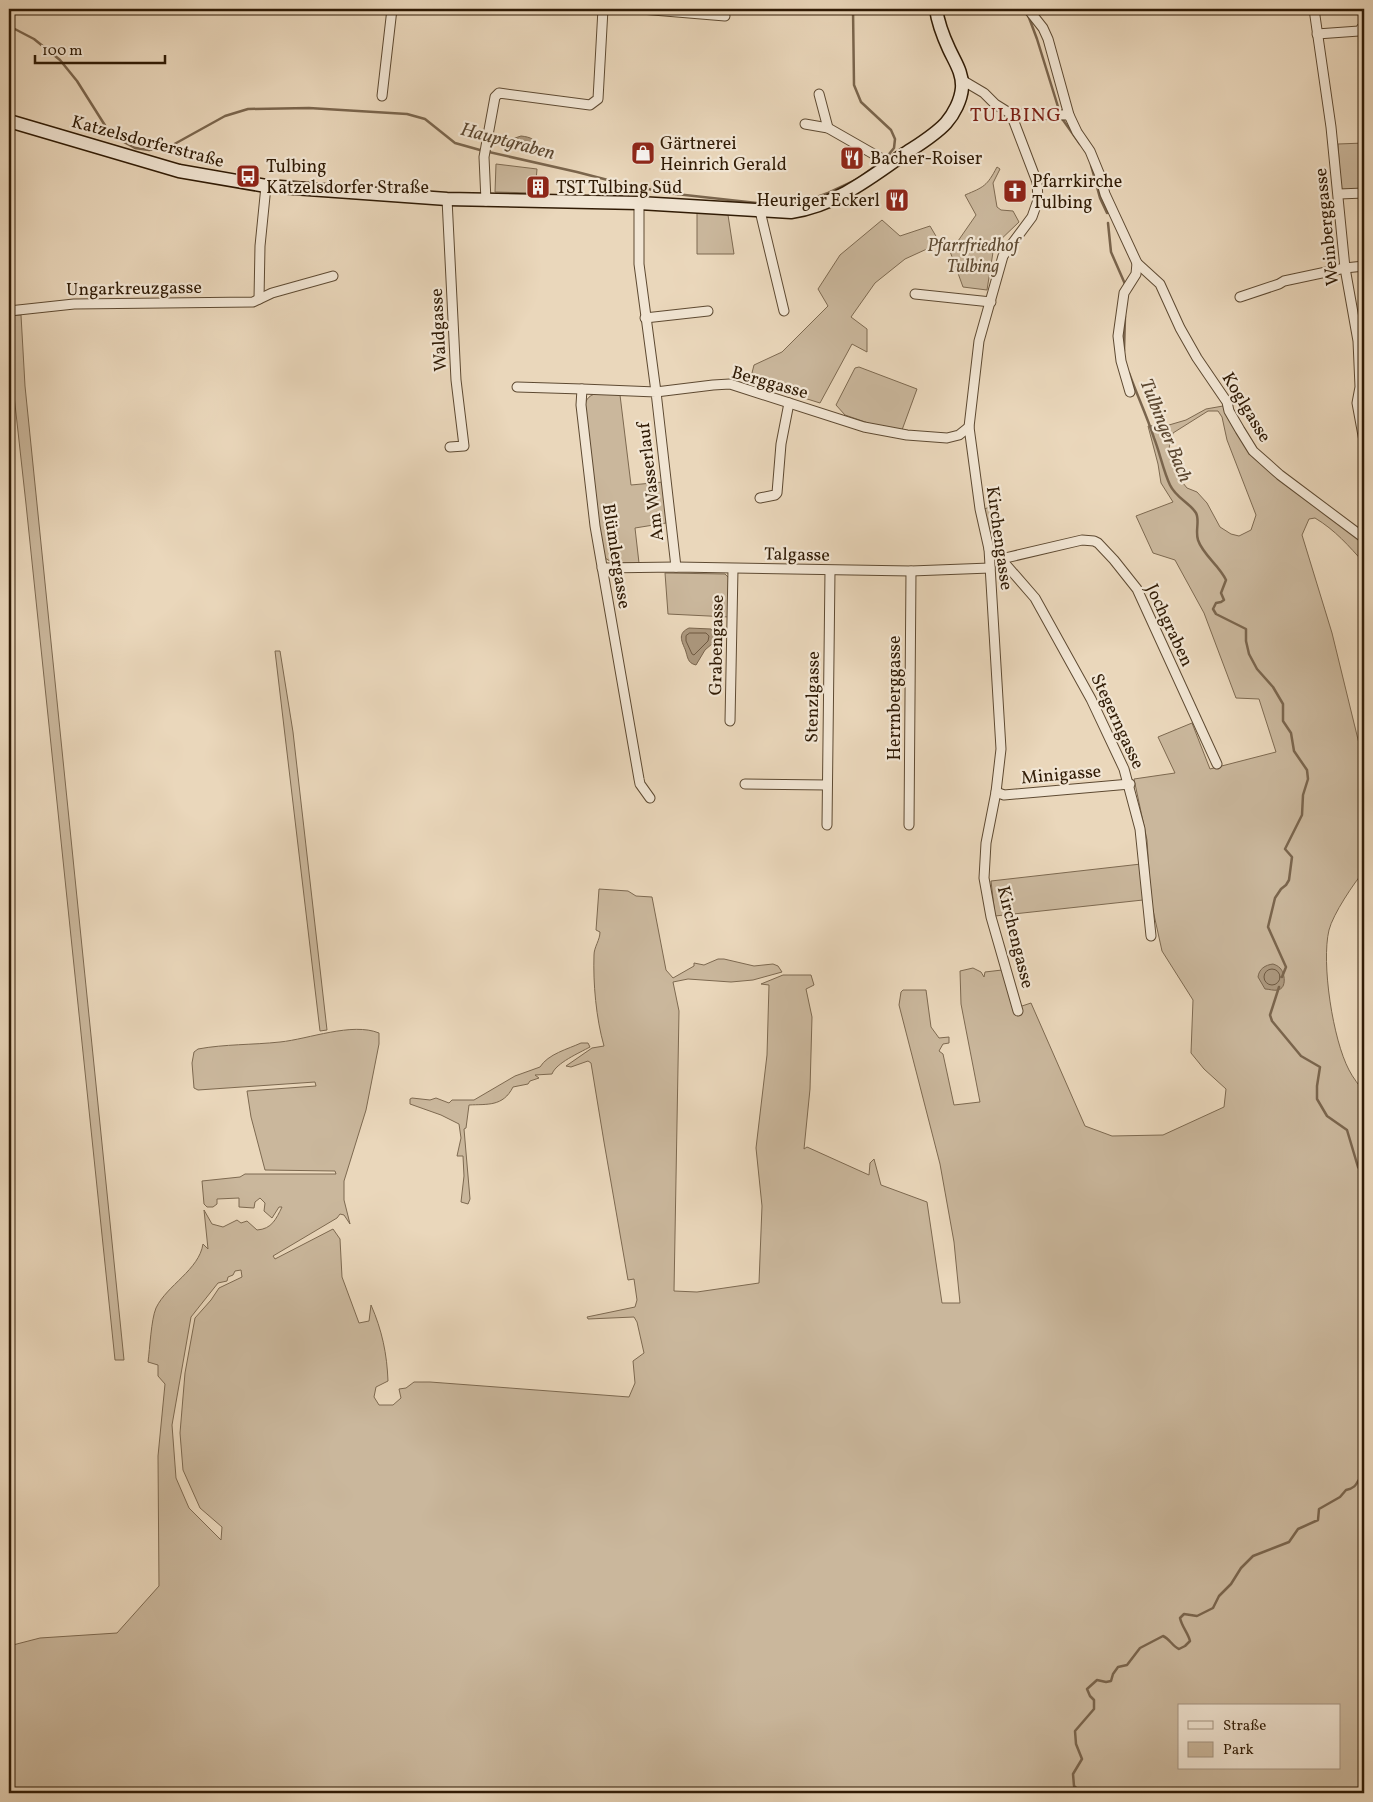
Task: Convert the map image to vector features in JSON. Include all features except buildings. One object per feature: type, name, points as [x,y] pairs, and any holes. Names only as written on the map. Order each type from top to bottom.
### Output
[{"type":"street","points":[[382,96],[392,9]]},
{"type":"street","points":[[486,201],[484,157],[495,97],[499,93],[590,105],[598,99],[603,9]]},
{"type":"street","points":[[641,9],[724,16]]},
{"type":"street","points":[[936,9],[944,37],[960,70],[962,80],[984,93],[995,104],[1011,114],[1069,115]]},
{"type":"street","points":[[1028,9],[1043,28],[1048,39],[1069,115],[1077,132],[1090,151],[1105,194],[1137,264],[1136,274],[1124,293],[1118,336],[1121,361],[1130,392]]},
{"type":"street","name":"Weinberggasse","points":[[1314,9],[1331,127],[1345,268],[1361,340],[1360,387],[1357,403],[1364,441]]},
{"type":"street","points":[[1364,9],[1364,15]]},
{"type":"street","points":[[1317,34],[1359,31],[1364,25]]},
{"type":"street","name":"Katzelsdorferstraße","points":[[9,121],[179,171],[266,186],[486,201],[640,203],[791,212],[832,200],[885,160],[927,139],[947,122],[962,92],[962,80]]},
{"type":"street","points":[[819,94],[828,128]]},
{"type":"street","name":"Kirchengasse","points":[[1011,114],[1037,182],[1038,200],[1032,217],[1003,256],[979,340],[969,427],[980,510],[989,549],[1001,749],[996,792],[986,842],[984,878],[992,918],[1018,1011]]},
{"type":"street","points":[[806,124],[828,128],[885,160]]},
{"type":"street","points":[[259,299],[260,246],[266,186]]},
{"type":"street","points":[[1339,194],[1364,193]]},
{"type":"street","name":"Waldgasse","points":[[447,199],[456,380],[464,446],[450,447]]},
{"type":"street","points":[[518,387],[656,392],[639,264],[640,203]]},
{"type":"street","points":[[760,211],[784,311]]},
{"type":"street","name":"Koglgasse","points":[[1137,264],[1160,284],[1180,328],[1197,358],[1227,402],[1229,411],[1253,450],[1287,480],[1364,538]]},
{"type":"street","points":[[1240,297],[1284,281],[1345,268],[1364,266]]},
{"type":"street","name":"Ungarkreuzgasse","points":[[9,311],[74,304],[253,302],[272,293],[333,276]]},
{"type":"street","points":[[915,294],[991,302]]},
{"type":"street","points":[[645,318],[708,311]]},
{"type":"street","name":"Berggasse","points":[[656,392],[730,384],[864,427],[906,435],[947,438],[959,435],[969,427]]},
{"type":"street","name":"Blümlergasse","points":[[582,389],[581,404],[595,526],[638,779],[650,798]]},
{"type":"street","name":"Am Wasserlauf","points":[[656,392],[676,568]]},
{"type":"street","points":[[760,498],[775,496],[777,493],[781,444],[789,403]]},
{"type":"street","name":"Jochgraben","points":[[1001,559],[1082,540],[1094,541],[1100,545],[1137,589],[1217,764]]},
{"type":"street","name":"Stegerngasse","points":[[989,549],[1001,559],[1035,598],[1091,698],[1124,769],[1130,784],[1140,829],[1150,936]]},
{"type":"street","name":"Talgasse","points":[[602,568],[733,568],[911,572],[990,568]]},
{"type":"street","name":"Grabengasse","points":[[730,721],[733,568]]},
{"type":"street","name":"Stenzlgasse","points":[[827,825],[830,570]]},
{"type":"street","name":"Herrnberggasse","points":[[909,825],[911,572]]},
{"type":"street","points":[[744,784],[827,785]]},
{"type":"street","name":"Minigasse","points":[[996,792],[1004,796],[1130,784]]},
{"type":"green space","points":[[1364,143],[1364,191],[1341,192],[1338,144]]},
{"type":"green space","points":[[496,164],[537,169],[535,193],[495,192]]},
{"type":"green space","name":"Pfarrfriedhof Tulbing","points":[[997,167],[1000,169],[993,183],[997,207],[1001,210],[1013,211],[1019,222],[994,246],[987,290],[963,287],[947,243],[958,241],[976,215],[965,195],[984,185]]},
{"type":"green space","points":[[697,212],[728,215],[734,254],[697,254]]},
{"type":"green space","points":[[882,220],[900,236],[930,226],[940,243],[905,259],[875,283],[851,317],[867,329],[867,352],[852,344],[820,403],[750,381],[754,365],[782,352],[828,306],[818,289],[840,255]]},
{"type":"green space","points":[[21,315],[25,386],[124,1360],[115,1360],[9,350],[9,316]]},
{"type":"green space","points":[[859,367],[917,389],[902,430],[871,424],[845,415],[836,405],[855,368]]},
{"type":"green space","points":[[600,393],[620,395],[631,485],[663,482],[666,523],[635,528],[639,563],[613,563],[605,558],[600,543],[584,408],[589,397]]},
{"type":"green space","points":[[1223,406],[1246,445],[1364,539],[1364,563],[1347,544],[1315,518],[1309,519],[1302,535],[1332,633],[1364,764],[1364,871],[1344,899],[1331,923],[1326,962],[1330,1001],[1338,1040],[1349,1070],[1364,1092],[1364,1793],[9,1793],[9,1646],[40,1638],[117,1633],[159,1586],[158,1456],[165,1384],[158,1376],[158,1365],[148,1362],[156,1308],[167,1292],[196,1262],[203,1244],[208,1249],[204,1210],[212,1224],[223,1227],[237,1220],[241,1223],[247,1221],[257,1230],[270,1225],[282,1207],[279,1207],[272,1218],[264,1211],[265,1203],[260,1198],[255,1202],[254,1208],[239,1207],[239,1198],[217,1199],[217,1204],[213,1207],[207,1207],[204,1204],[202,1181],[240,1177],[245,1174],[336,1174],[335,1171],[265,1170],[251,1117],[247,1091],[316,1086],[315,1082],[198,1090],[194,1088],[192,1063],[194,1052],[198,1049],[280,1042],[343,1030],[368,1030],[379,1033],[379,1044],[366,1110],[344,1181],[344,1200],[350,1224],[344,1215],[340,1214],[337,1218],[273,1256],[275,1259],[333,1229],[340,1239],[342,1277],[359,1323],[369,1321],[371,1305],[381,1333],[388,1381],[376,1387],[374,1397],[379,1405],[393,1405],[401,1398],[399,1389],[406,1388],[414,1382],[629,1397],[635,1383],[633,1361],[644,1353],[637,1322],[634,1317],[588,1319],[587,1317],[635,1307],[637,1300],[634,1279],[628,1280],[591,1063],[588,1061],[571,1067],[566,1066],[592,1048],[604,1046],[597,1012],[594,977],[594,952],[600,932],[596,930],[599,889],[628,891],[636,896],[652,897],[666,970],[673,978],[694,966],[694,963],[704,965],[718,959],[754,966],[773,964],[778,966],[782,972],[753,980],[731,982],[688,979],[673,982],[679,1011],[674,1291],[697,1292],[759,1283],[762,1206],[756,1148],[767,1055],[769,985],[761,984],[783,975],[811,975],[814,985],[806,989],[812,1017],[810,1089],[804,1149],[807,1147],[869,1175],[870,1163],[874,1159],[881,1185],[927,1202],[942,1303],[960,1303],[954,1242],[940,1164],[899,1005],[903,990],[926,990],[931,1027],[939,1038],[949,1037],[949,1043],[943,1044],[939,1051],[943,1054],[954,1105],[980,1102],[961,1004],[960,971],[973,968],[981,972],[984,977],[985,972],[1002,970],[1013,1009],[1031,1003],[1085,1126],[1112,1136],[1163,1135],[1224,1107],[1226,1089],[1204,1069],[1191,1053],[1193,1000],[1162,951],[1151,901],[1147,840],[1134,779],[1175,773],[1158,737],[1192,723],[1210,769],[1276,752],[1259,699],[1236,698],[1204,613],[1175,560],[1153,553],[1136,516],[1173,502],[1161,483],[1148,426],[1169,425],[1186,420],[1206,409]],"holes":[[[1208,411],[1218,411],[1222,417],[1227,440],[1256,515],[1251,530],[1239,536],[1231,534],[1220,527],[1207,503],[1197,492],[1187,488],[1179,478],[1169,448],[1173,433]],[[241,1270],[242,1277],[219,1288],[195,1318],[185,1373],[180,1433],[183,1470],[200,1508],[222,1527],[221,1540],[189,1508],[176,1478],[172,1425],[191,1317],[218,1283],[227,1281],[228,1277],[233,1275],[235,1271]]]},
{"type":"green space","points":[[990,507],[1000,548],[996,549],[989,539],[981,510]]},
{"type":"green space","points":[[665,573],[725,574],[729,578],[729,617],[668,614]]},
{"type":"green space","points":[[275,651],[280,651],[293,732],[327,1030],[320,1031]]},
{"type":"green space","points":[[1141,864],[1143,900],[995,916],[991,881]]},
{"type":"green space","points":[[581,1043],[588,1043],[590,1047],[563,1062],[552,1074],[535,1075],[539,1078],[530,1081],[528,1084],[513,1087],[504,1098],[494,1103],[469,1105],[466,1128],[464,1129],[470,1199],[468,1204],[461,1202],[464,1176],[463,1156],[457,1156],[461,1138],[459,1124],[441,1115],[410,1104],[410,1099],[430,1100],[436,1098],[449,1103],[452,1100],[474,1100],[515,1076],[540,1067],[553,1055]]},
{"type":"water","points":[[521,136],[532,139],[536,143],[537,149],[508,144],[509,140]]},
{"type":"water","points":[[689,628],[711,629],[714,633],[713,643],[705,650],[696,665],[688,659],[682,640],[683,632]]},
{"type":"water","points":[[1273,964],[1282,970],[1284,977],[1283,986],[1278,990],[1265,989],[1258,977],[1263,968]]},
{"type":"waterway","name":"Hauptgraben","points":[[853,9],[854,85],[861,102],[891,130],[895,139],[894,148],[885,159]]},
{"type":"waterway","name":"Tulbinger Bach","points":[[1028,15],[1059,110]]},
{"type":"waterway","name":"Hauptgraben","points":[[9,26],[34,39],[60,60],[77,81],[106,127],[122,141],[135,148],[149,150],[169,147],[225,116],[248,109],[309,108],[407,114],[425,119],[455,143],[480,150],[631,186],[676,194],[783,204],[803,202],[828,193],[856,180],[881,162]]},
{"type":"waterway","name":"Tulbinger Bach","points":[[1063,120],[1080,144]]},
{"type":"waterway","name":"Tulbinger Bach","points":[[1091,165],[1100,198],[1107,213]]},
{"type":"waterway","name":"Tulbinger Bach","points":[[1108,223],[1111,252],[1125,284]]},
{"type":"waterway","name":"Tulbinger Bach","points":[[1124,351],[1125,316]]},
{"type":"waterway","name":"Tulbinger Bach","points":[[1129,373],[1170,485],[1196,513],[1198,519],[1197,537],[1200,545],[1226,580],[1221,593],[1224,600],[1216,603],[1213,609],[1216,614],[1246,629],[1249,654],[1257,669],[1273,687],[1283,704],[1283,721],[1291,733],[1294,751],[1307,770],[1308,779],[1303,795],[1302,815],[1285,849],[1292,857],[1289,880],[1275,898],[1268,927],[1286,967],[1282,977]]},
{"type":"waterway","name":"Tulbinger Bach","points":[[1279,987],[1270,1015],[1272,1021],[1301,1056],[1320,1067],[1317,1099],[1327,1116],[1347,1130],[1358,1167],[1364,1175]]},
{"type":"waterway","name":"Tulbinger Bach","points":[[1082,1793],[1074,1786],[1073,1774],[1082,1759],[1076,1744],[1075,1731],[1094,1709],[1094,1700],[1087,1689],[1097,1680],[1111,1681],[1118,1667],[1127,1665],[1140,1648],[1163,1636],[1179,1649],[1185,1646],[1190,1641],[1180,1618],[1184,1614],[1197,1616],[1213,1608],[1219,1596],[1253,1556],[1289,1542],[1298,1529],[1318,1520],[1319,1509],[1353,1487],[1364,1474]]},
{"type":"place","name":"Gärtnerei Heinrich Gerald","points":[[643,153]]},
{"type":"place","name":"Bacher-Roiser","points":[[852,158]]},
{"type":"place","name":"Tulbing Katzelsdorfer Straße","points":[[248,176]]},
{"type":"place","name":"TST Tulbing Süd","points":[[538,187]]},
{"type":"place","name":"Pfarrkirche Tulbing","points":[[1015,191]]},
{"type":"place","name":"Heuriger Eckerl","points":[[897,200]]},
{"type":"district","name":"TULBING","points":[[1016,114]]}]
